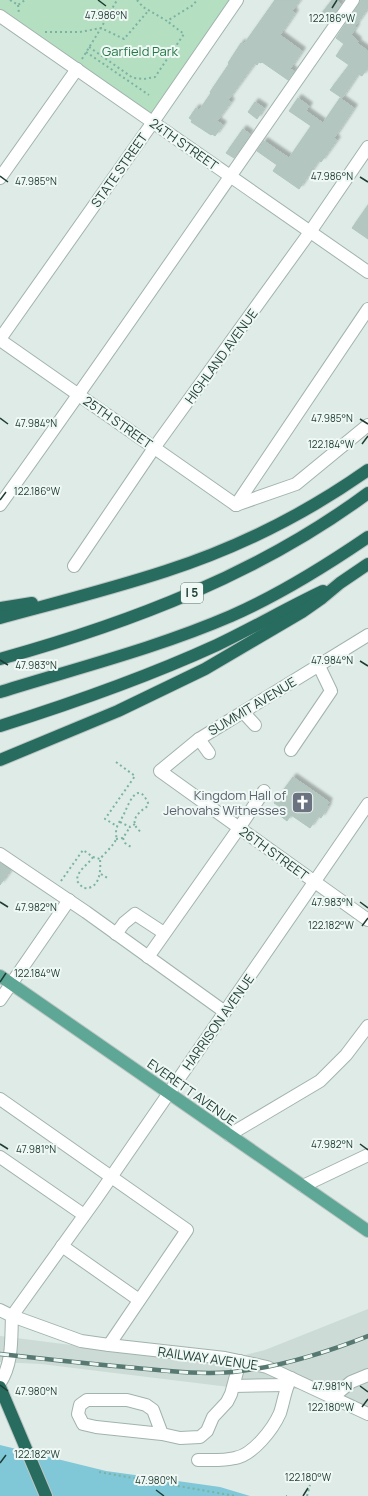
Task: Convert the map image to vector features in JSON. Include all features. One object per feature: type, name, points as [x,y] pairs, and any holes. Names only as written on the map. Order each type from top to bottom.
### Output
[{"type":"highway","points":[[0,618],[92,594],[167,571],[234,545],[310,507],[368,470]]},
{"type":"highway","name":"I 5","points":[[0,659],[136,616],[199,590],[278,551],[368,493]]},
{"type":"highway","points":[[0,692],[165,641],[231,616],[271,597],[368,537]]},
{"type":"highway","points":[[0,760],[118,711],[205,669],[302,612],[368,564]]},
{"type":"highway","points":[[0,726],[126,682],[216,645],[340,583]]},
{"type":"highway","points":[[0,608],[92,594]]},
{"type":"highway","points":[[0,1387],[46,1496]]},
{"type":"main road","name":"EVERETT AVENUE","points":[[0,976],[368,1231]]},
{"type":"street","name":"STATE STREET","points":[[0,340],[237,0]]},
{"type":"street","points":[[0,505],[79,395],[353,0]]},
{"type":"street","name":"24TH STREET","points":[[0,16],[368,272]]},
{"type":"street","points":[[0,178],[77,69]]},
{"type":"street","name":"HIGHLAND AVENUE","points":[[74,566],[154,448],[310,232],[368,147]]},
{"type":"street","points":[[236,505],[368,309]]},
{"type":"street","name":"25TH STREET","points":[[0,340],[236,505]]},
{"type":"street","points":[[236,505],[296,484],[368,425]]},
{"type":"street","name":"SUMMIT AVENUE","points":[[160,771],[198,739],[368,635]]},
{"type":"street","points":[[292,750],[331,690],[319,666]]},
{"type":"street","points":[[243,712],[255,725]]},
{"type":"street","points":[[198,739],[209,753]]},
{"type":"street","name":"26TH STREET","points":[[160,771],[368,920]]},
{"type":"street","points":[[148,957],[264,791]]},
{"type":"street","name":"HARRISON AVENUE","points":[[12,1316],[112,1176],[368,804]]},
{"type":"street","points":[[0,854],[55,890],[225,1012]]},
{"type":"street","points":[[0,1000],[69,900]]},
{"type":"street","points":[[116,934],[124,923],[135,914],[164,933]]},
{"type":"street","points":[[229,1135],[320,1081],[346,1055],[368,1026]]},
{"type":"street","points":[[0,1099],[187,1230],[109,1345]]},
{"type":"street","points":[[303,1186],[368,1156]]},
{"type":"street","points":[[0,1157],[84,1215]]},
{"type":"street","points":[[62,1246],[139,1300]]},
{"type":"street","name":"RAILWAY AVENUE","points":[[0,1310],[12,1316],[81,1341],[225,1358],[267,1367],[289,1382],[333,1397],[368,1414]]},
{"type":"street","points":[[0,1383],[6,1373],[10,1355],[12,1316]]},
{"type":"street","points":[[162,1434],[153,1410],[146,1405],[128,1400],[87,1400],[80,1405],[78,1414],[83,1424],[96,1427],[162,1434],[180,1438],[200,1437],[207,1431],[213,1417],[227,1402],[234,1386],[240,1361]]},
{"type":"street","points":[[333,1397],[352,1382],[368,1375]]},
{"type":"street","points":[[198,1460],[236,1458],[252,1451],[268,1433],[279,1415],[289,1382],[234,1386]]},
{"type":"path","points":[[10,0],[18,5]]},
{"type":"path","points":[[18,5],[24,0]]},
{"type":"path","points":[[77,69],[117,0]]},
{"type":"path","points":[[90,47],[132,78],[144,79],[155,77],[184,34],[167,21],[142,7],[137,0]]},
{"type":"path","points":[[167,21],[193,5],[197,0]]},
{"type":"path","points":[[18,5],[19,17]]},
{"type":"path","points":[[39,29],[46,33],[80,32],[101,28],[124,39],[149,10]]},
{"type":"path","points":[[86,52],[149,95]]},
{"type":"path","points":[[116,762],[135,776],[105,819],[117,826]]},
{"type":"path","points":[[92,857],[77,875],[79,884],[83,888],[93,887],[101,874],[100,859],[116,839],[117,826],[129,800],[136,794],[140,793],[144,795],[148,803],[148,806],[137,815],[135,822],[136,828],[141,832]]},
{"type":"path","points":[[120,822],[130,827]]},
{"type":"path","points":[[116,839],[123,838],[130,827],[135,824]]},
{"type":"path","points":[[123,838],[125,843],[131,847]]},
{"type":"path","points":[[55,890],[83,850],[92,857],[100,859]]},
{"type":"path","points":[[101,874],[109,879]]},
{"type":"path","points":[[99,1472],[235,1496]]},
{"type":"path","points":[[307,1496],[310,1485]]},
{"type":"shaded area","points":[[368,1309],[368,1375],[351,1382],[270,1392],[41,1364],[0,1362],[0,1336],[190,1360],[225,1360],[265,1350]]},
{"type":"shaded area","points":[[368,1382],[368,1414],[333,1397]]},
{"type":"green space","name":"Garfield Park","points":[[0,0],[237,0],[153,122],[0,16]]},
{"type":"water","points":[[0,1445],[106,1471],[220,1487],[250,1496],[0,1496]]},
{"type":"building","points":[[275,0],[300,0],[292,11],[295,13],[280,35],[302,51],[290,69],[294,71],[288,80],[262,62],[259,62],[257,65],[255,63],[228,100],[231,102],[217,121],[223,125],[215,136],[212,134],[211,135],[191,122],[192,120],[189,118],[196,108],[199,110],[200,109],[241,43],[244,44]]},
{"type":"building","points":[[332,0],[336,0],[341,4],[327,24],[318,18]]},
{"type":"building","points":[[361,0],[368,0],[368,8],[355,26],[356,27],[351,35],[358,41],[357,43],[368,51],[368,67],[362,76],[358,74],[342,98],[330,90],[349,65],[336,56],[344,44],[336,38]]},
{"type":"building","points":[[298,98],[309,106],[306,111],[323,123],[340,98],[354,108],[334,138],[337,140],[321,162],[319,160],[299,189],[273,171],[277,165],[257,151],[264,141],[289,158],[311,126],[289,111]]},
{"type":"building","points":[[255,102],[264,108],[257,119],[248,112]]},
{"type":"building","points":[[243,129],[250,134],[234,158],[226,153]]},
{"type":"building","points":[[368,205],[368,239],[352,228]]},
{"type":"building","name":"Kingdom Hall of Jehovahs Witnesses","points":[[293,777],[329,802],[321,818],[318,816],[310,828],[291,815],[287,821],[278,814],[282,808],[274,803]]},
{"type":"building","points":[[0,863],[11,870],[0,885]]},
{"type":"railway","points":[[0,1354],[172,1371],[221,1373],[251,1370],[285,1363],[319,1354],[368,1336]]},
{"type":"place","name":"Kingdom Hall of Jehovahs Witnesses","points":[[302,802]]}]
